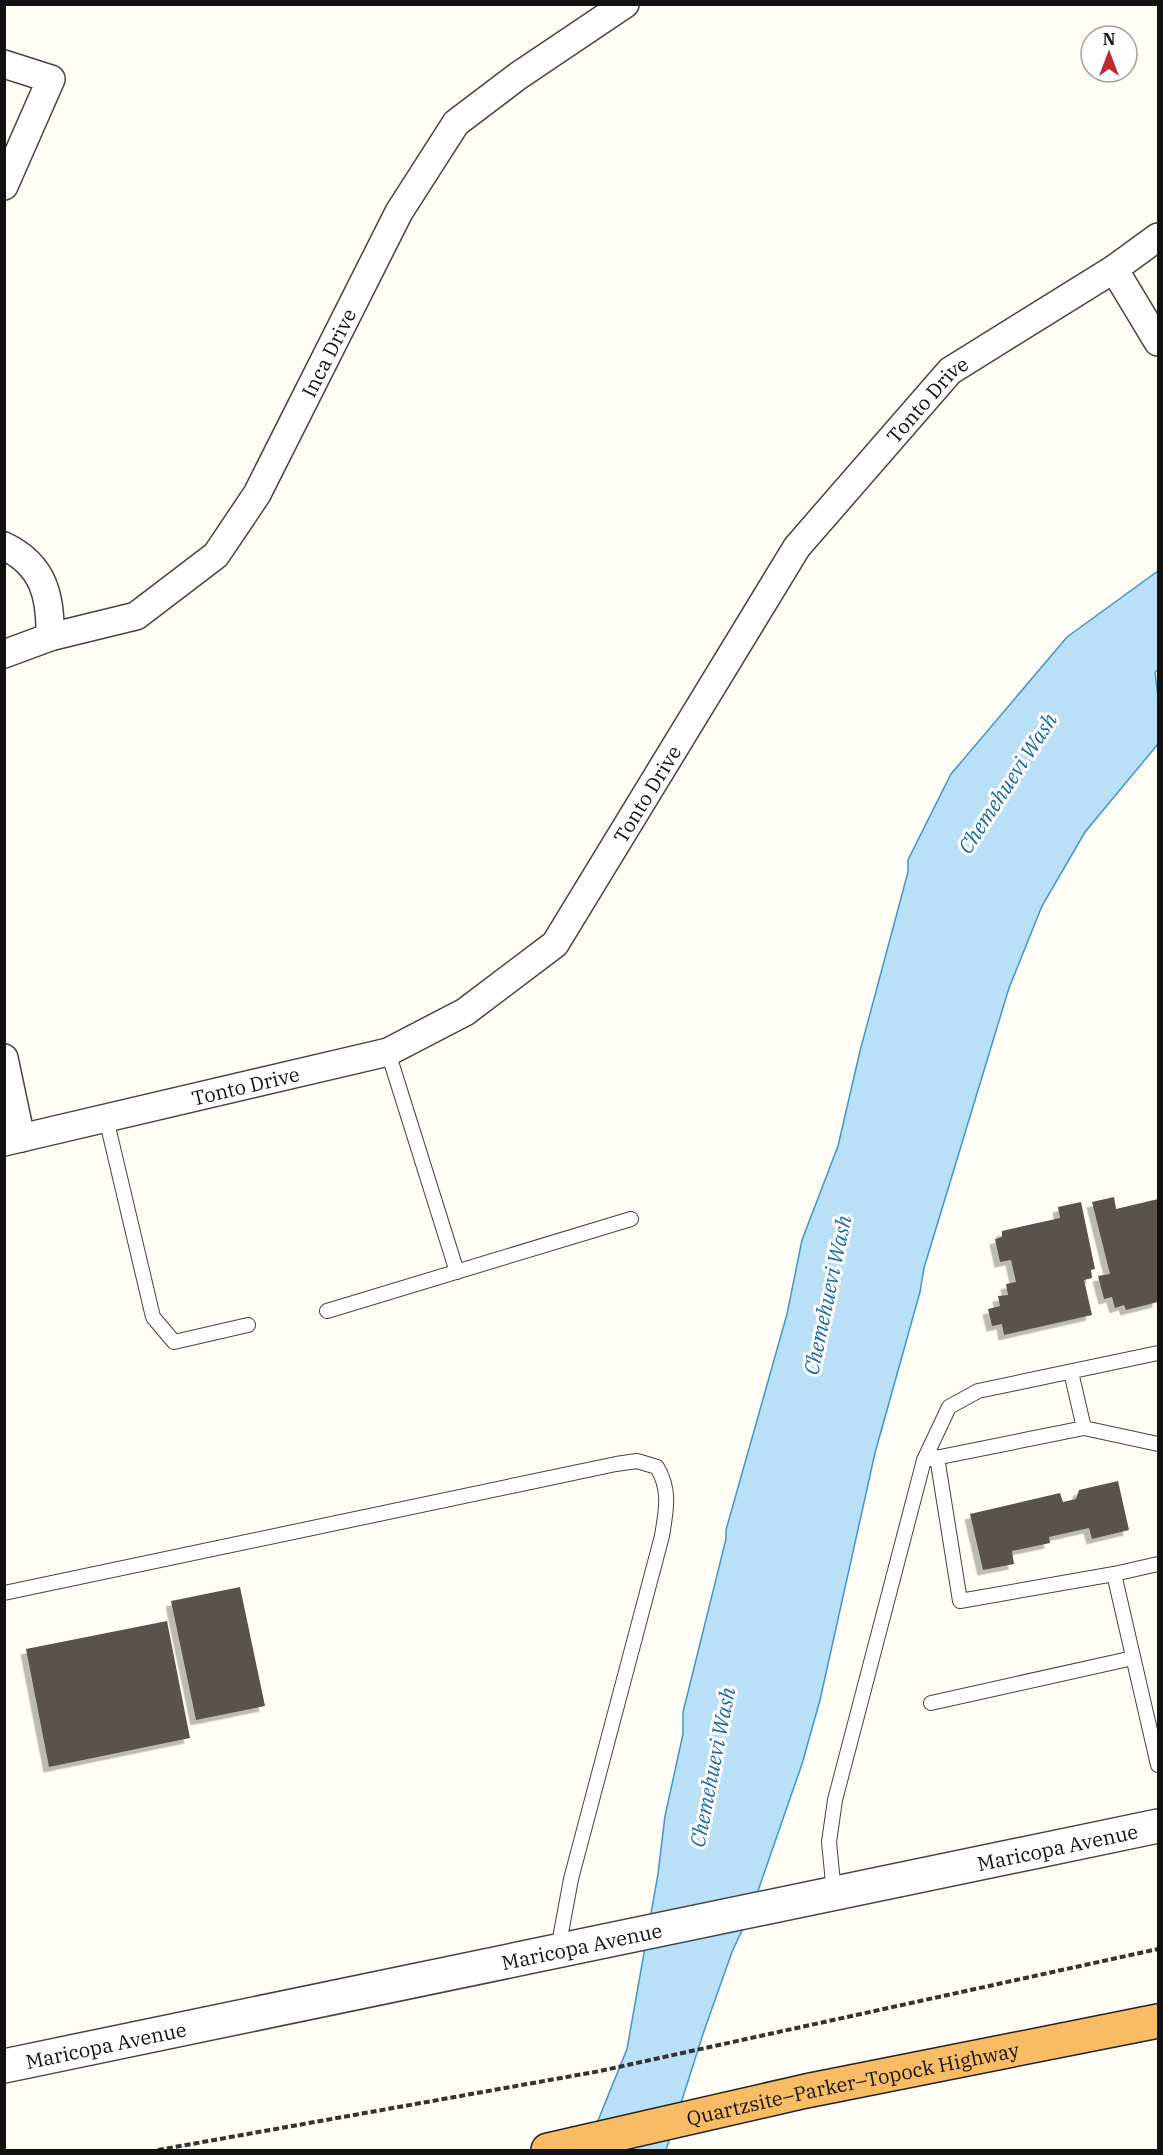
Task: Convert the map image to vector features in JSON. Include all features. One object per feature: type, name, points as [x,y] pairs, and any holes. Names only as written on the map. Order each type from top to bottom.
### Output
[{"type":"highway","name":"Quartzsite–Parker–Topock Highway","points":[[548,2151],[806,2091],[1158,2021]]},
{"type":"street","name":"Inca Drive","points":[[4,654],[50,637],[135,616],[216,555],[257,494],[399,212],[456,123],[518,76],[625,4]]},
{"type":"street","points":[[4,64],[51,79],[4,186]]},
{"type":"street","name":"Tonto Drive","points":[[13,1140],[388,1053],[465,1012],[555,944],[797,548],[950,371],[1114,269],[1158,237]]},
{"type":"street","points":[[1114,269],[1158,342]]},
{"type":"street","points":[[4,546],[18,553],[40,576],[51,606],[50,637]]},
{"type":"street","points":[[4,1058],[13,1140]]},
{"type":"street","name":"Maricopa Avenue","points":[[4,2066],[1158,1826]]},
{"type":"lane","points":[[388,1053],[457,1272]]},
{"type":"lane","points":[[106,1118],[153,1317],[174,1342],[248,1325]]},
{"type":"lane","points":[[327,1311],[631,1219]]},
{"type":"lane","points":[[834,1893],[829,1842],[835,1800],[931,1459],[949,1407],[978,1391],[1158,1353]]},
{"type":"lane","points":[[1071,1372],[1084,1428]]},
{"type":"lane","points":[[931,1459],[1084,1428],[1158,1444]]},
{"type":"lane","points":[[931,1459],[960,1601],[1158,1564]]},
{"type":"lane","points":[[4,1593],[616,1464],[637,1461],[657,1467],[665,1480],[668,1496],[662,1536],[571,1878],[558,1950]]},
{"type":"lane","points":[[1114,1574],[1158,1765]]},
{"type":"lane","points":[[931,1703],[1133,1658]]},
{"type":"lane","points":[[1144,1703],[1158,1700]]},
{"type":"path","points":[[158,2151],[600,2072],[1158,1949]]},
{"type":"water","name":"Chemehuevi Wash","points":[[1158,571],[1158,670],[1155,672],[1158,697],[1158,744],[1085,832],[1042,906],[1009,988],[924,1268],[920,1292],[875,1453],[820,1700],[802,1764],[751,1911],[732,1952],[704,2031],[666,2150],[586,2150],[627,2049],[658,1874],[665,1816],[683,1734],[683,1712],[726,1539],[726,1530],[787,1314],[802,1240],[838,1146],[860,1051],[908,872],[908,860],[951,774],[1067,637]]},
{"type":"building","points":[[1114,1197],[1116,1209],[1158,1199],[1158,1302],[1126,1310],[1124,1305],[1115,1308],[1112,1297],[1104,1299],[1098,1276],[1110,1274],[1092,1202]]},
{"type":"building","points":[[1081,1202],[1095,1269],[1091,1270],[1092,1278],[1084,1280],[1092,1315],[1004,1335],[1002,1324],[992,1326],[988,1309],[1000,1306],[998,1296],[1008,1295],[1006,1284],[1016,1282],[1011,1260],[1000,1262],[995,1239],[1002,1237],[1002,1231],[1060,1218],[1058,1207]]},
{"type":"building","points":[[1118,1481],[1129,1530],[1092,1539],[1089,1528],[1049,1537],[1050,1543],[1012,1551],[1014,1564],[983,1570],[970,1514],[1060,1493],[1063,1502],[1076,1499],[1079,1490]]},
{"type":"building","points":[[240,1587],[265,1706],[196,1720],[171,1601]]},
{"type":"building","points":[[167,1621],[190,1738],[49,1767],[26,1649]]}]
